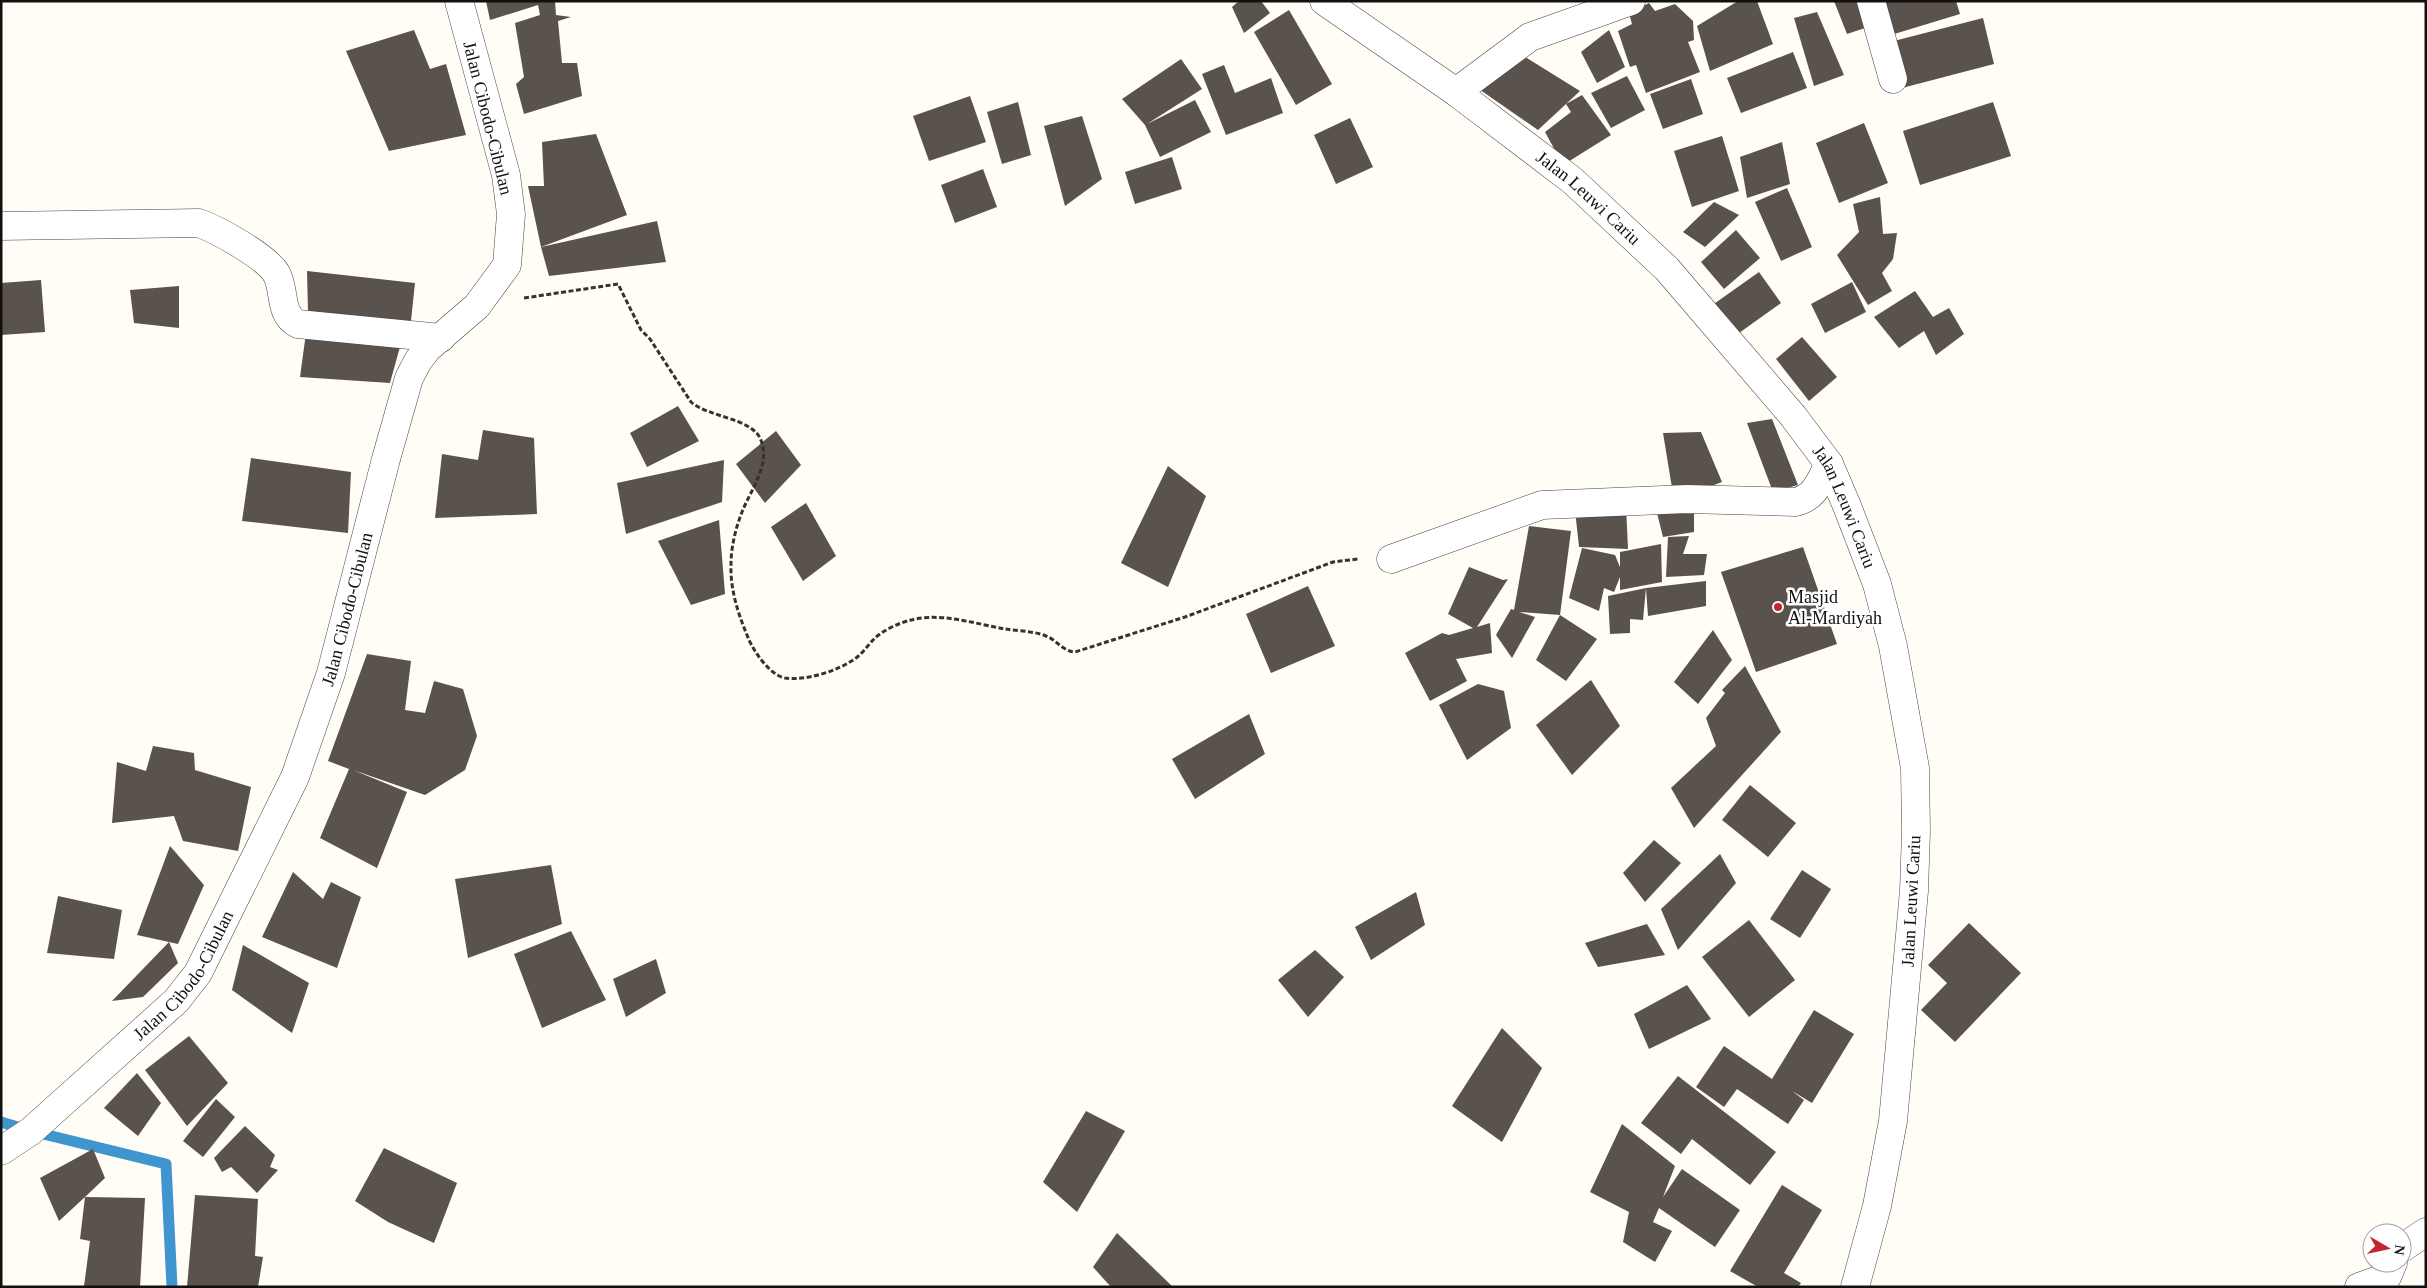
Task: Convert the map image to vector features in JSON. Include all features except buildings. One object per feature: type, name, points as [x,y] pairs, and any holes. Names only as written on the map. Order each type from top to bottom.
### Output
[{"type":"street","name":"Jalan Cibodo-Cibulan","points":[[1,1151],[31,1131],[176,1001],[198,973],[295,777],[331,673],[386,459],[410,378],[427,348],[477,306],[507,264],[510,248],[511,214],[506,175],[459,1]]},
{"type":"street","name":"Jalan Leuwi Cariu","points":[[1324,1],[1456,92],[1573,181],[1667,269],[1793,416],[1829,464],[1878,584],[1893,646],[1915,768],[1914,891],[1893,1121],[1879,1197],[1855,1287]]},
{"type":"street","points":[[1456,92],[1530,37],[1631,1]]},
{"type":"street","points":[[1871,1],[1893,79]]},
{"type":"street","points":[[1,226],[199,223],[213,228],[269,264],[280,283],[285,311],[290,321],[298,324],[441,338]]},
{"type":"street","points":[[1391,559],[1542,505],[1687,499],[1800,501],[1814,493],[1829,464]]},
{"type":"street","points":[[2412,1241],[2426,1232]]},
{"type":"street","points":[[2360,1287],[2387,1277],[2389,1273]]},
{"type":"path","points":[[477,306],[618,284],[641,330],[650,339],[691,402],[698,408],[746,425],[756,431],[764,451],[763,464],[741,513],[735,537],[731,563],[733,591],[753,648],[769,668],[782,678],[814,677],[856,658],[876,637],[911,620],[933,617],[1038,634],[1047,636],[1064,650],[1075,652],[1185,617],[1333,562],[1351,559],[1391,559]]},
{"type":"waterway","points":[[1,1122],[166,1164],[172,1287]]},
{"type":"place","name":"Masjid Al-Mardiyah","points":[[1778,607]]}]
